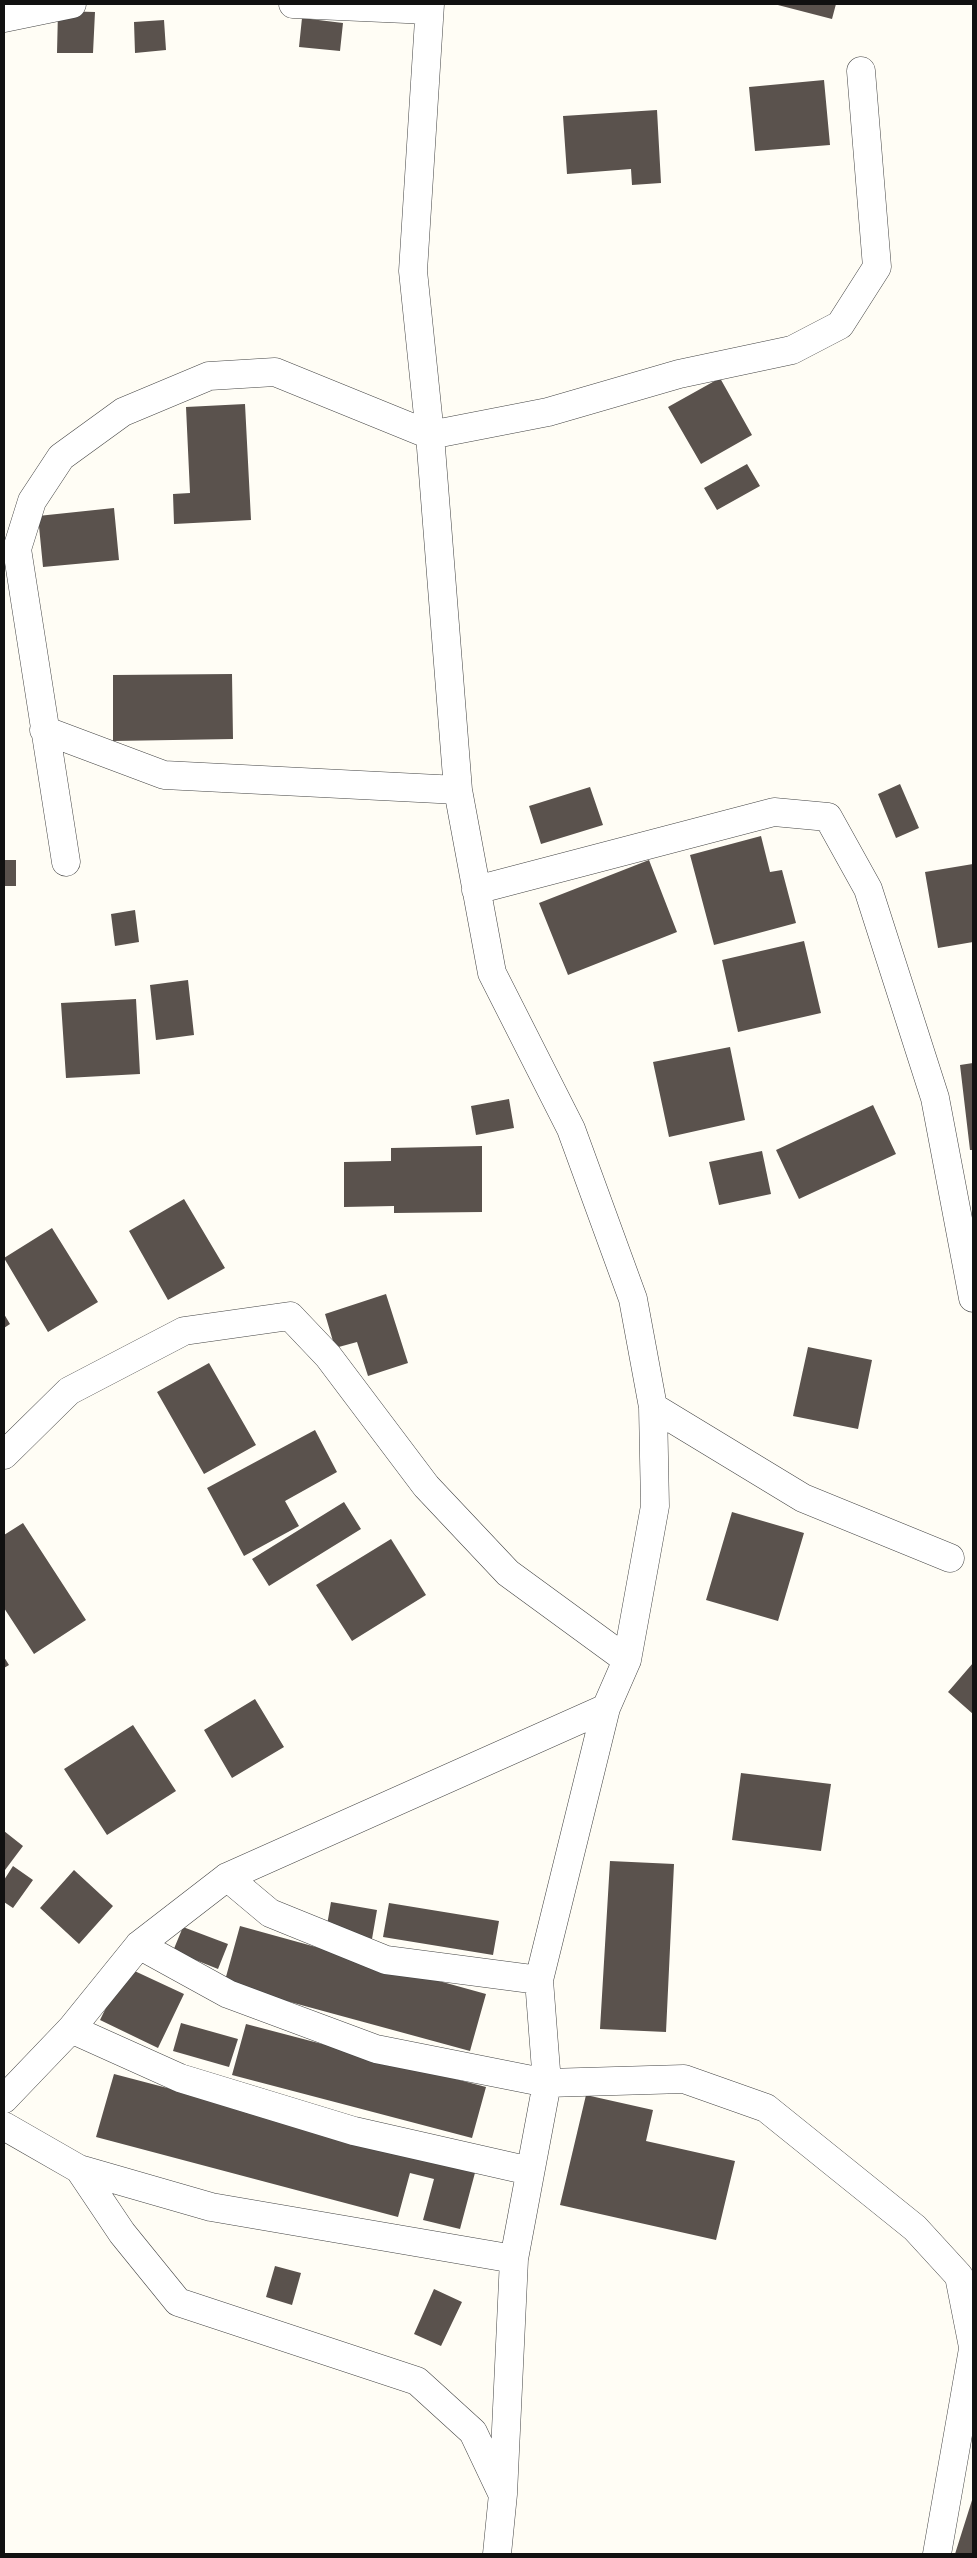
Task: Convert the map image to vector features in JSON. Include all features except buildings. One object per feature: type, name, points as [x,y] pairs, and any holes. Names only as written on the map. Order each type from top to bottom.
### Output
[{"type":"street","points":[[4,18],[72,4]]},
{"type":"street","points":[[293,4],[430,7],[413,271],[430,435],[458,790],[492,973],[571,1129],[632,1299],[653,1407],[654,1506],[627,1660],[606,1708],[539,1980],[548,2083],[514,2259],[503,2494],[497,2554]]},
{"type":"street","points":[[66,862],[17,549],[32,501],[61,457],[124,412],[209,376],[275,372],[430,435],[548,412],[679,374],[792,350],[840,325],[877,267],[860,71]]},
{"type":"street","points":[[44,730],[164,775],[458,790]]},
{"type":"street","points":[[476,890],[774,812],[828,817],[868,889],[935,1098],[973,1298]]},
{"type":"street","points":[[4,1454],[69,1391],[184,1331],[290,1316],[328,1356],[426,1486],[508,1574],[627,1660]]},
{"type":"street","points":[[653,1407],[803,1498],[950,1558]]},
{"type":"street","points":[[4,2099],[71,2029],[139,1945],[227,1878],[606,1708]]},
{"type":"street","points":[[227,1878],[270,1913],[386,1960],[539,1980]]},
{"type":"street","points":[[139,1945],[228,1994],[376,2049],[548,2083],[684,2079],[766,2108],[914,2228],[959,2276],[973,2348],[937,2554]]},
{"type":"street","points":[[71,2029],[180,2078],[354,2131],[530,2171]]},
{"type":"street","points":[[4,2126],[79,2169],[211,2207],[514,2259]]},
{"type":"street","points":[[79,2169],[122,2233],[178,2302],[417,2381],[473,2432],[503,2494]]}]
